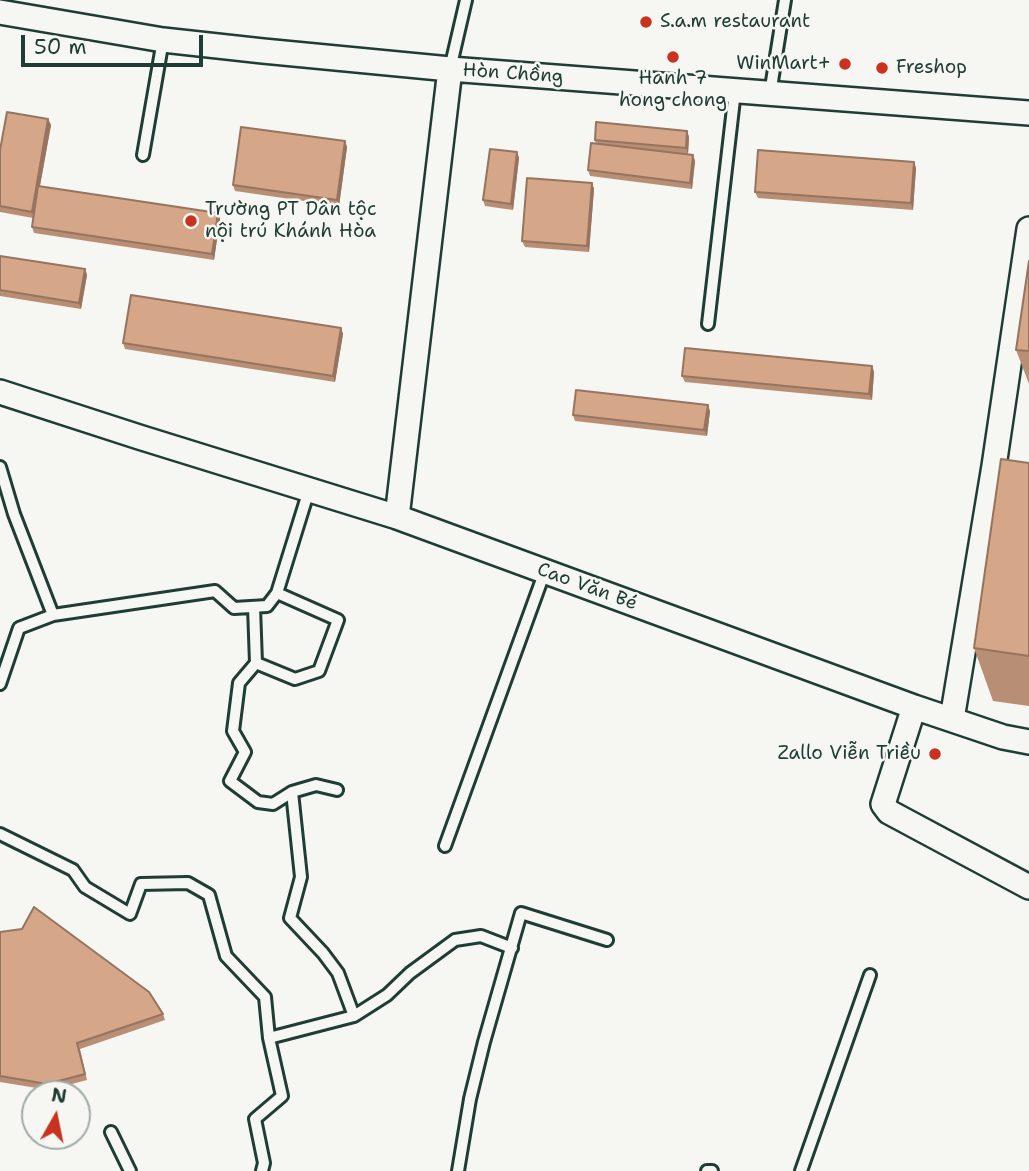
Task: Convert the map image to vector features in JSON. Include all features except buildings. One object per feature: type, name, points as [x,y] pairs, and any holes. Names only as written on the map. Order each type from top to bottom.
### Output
[{"type":"street","name":"Hòn Chồng","points":[[0,12],[163,40],[450,69],[1029,113]]},
{"type":"street","points":[[397,517],[450,69]]},
{"type":"street","points":[[952,719],[994,466],[1029,229]]},
{"type":"street","name":"Cao Văn Bé","points":[[0,392],[397,517],[914,707],[1003,737],[1029,742]]},
{"type":"street","points":[[994,466],[1017,470]]},
{"type":"street","points":[[914,707],[883,804],[888,811],[1029,887]]},
{"type":"lane","points":[[450,69],[466,0]]},
{"type":"lane","points":[[770,94],[785,0]]},
{"type":"lane","points":[[143,155],[163,40]]},
{"type":"lane","points":[[708,324],[735,91]]},
{"type":"lane","points":[[0,467],[14,514],[53,614]]},
{"type":"lane","points":[[0,684],[19,628],[53,614],[215,592],[234,608],[267,606],[277,593],[309,490]]},
{"type":"lane","points":[[445,846],[545,571]]},
{"type":"lane","points":[[256,663],[295,679],[319,671],[338,620],[277,593]]},
{"type":"lane","points":[[254,607],[256,663],[239,683],[233,731],[245,752],[230,781],[258,802],[272,804],[292,792],[316,786],[337,790]]},
{"type":"lane","points":[[292,792],[301,877],[290,918],[338,973],[354,1016]]},
{"type":"lane","points":[[0,834],[73,870],[85,887],[130,914],[141,884],[188,883],[209,895],[226,956],[265,998],[269,1038],[282,1096],[255,1119],[264,1163],[262,1171]]},
{"type":"lane","points":[[458,1171],[473,1087],[521,913],[607,940]]},
{"type":"lane","points":[[269,1038],[354,1016],[387,995],[410,973],[455,940],[481,936],[512,948]]},
{"type":"lane","points":[[801,1171],[870,975]]},
{"type":"lane","points":[[111,1132],[130,1171]]},
{"type":"place","name":"S.a.m restaurant","points":[[646,22]]},
{"type":"place","name":"Hanh 7 hong chong","points":[[673,57]]},
{"type":"place","name":"WinMart+","points":[[845,64]]},
{"type":"place","name":"Freshop","points":[[882,68]]},
{"type":"place","name":"Trường PT Dân tộc nội trú Khánh Hòa","points":[[191,221]]},
{"type":"place","name":"Zallo Viễn Triều","points":[[935,754]]}]
